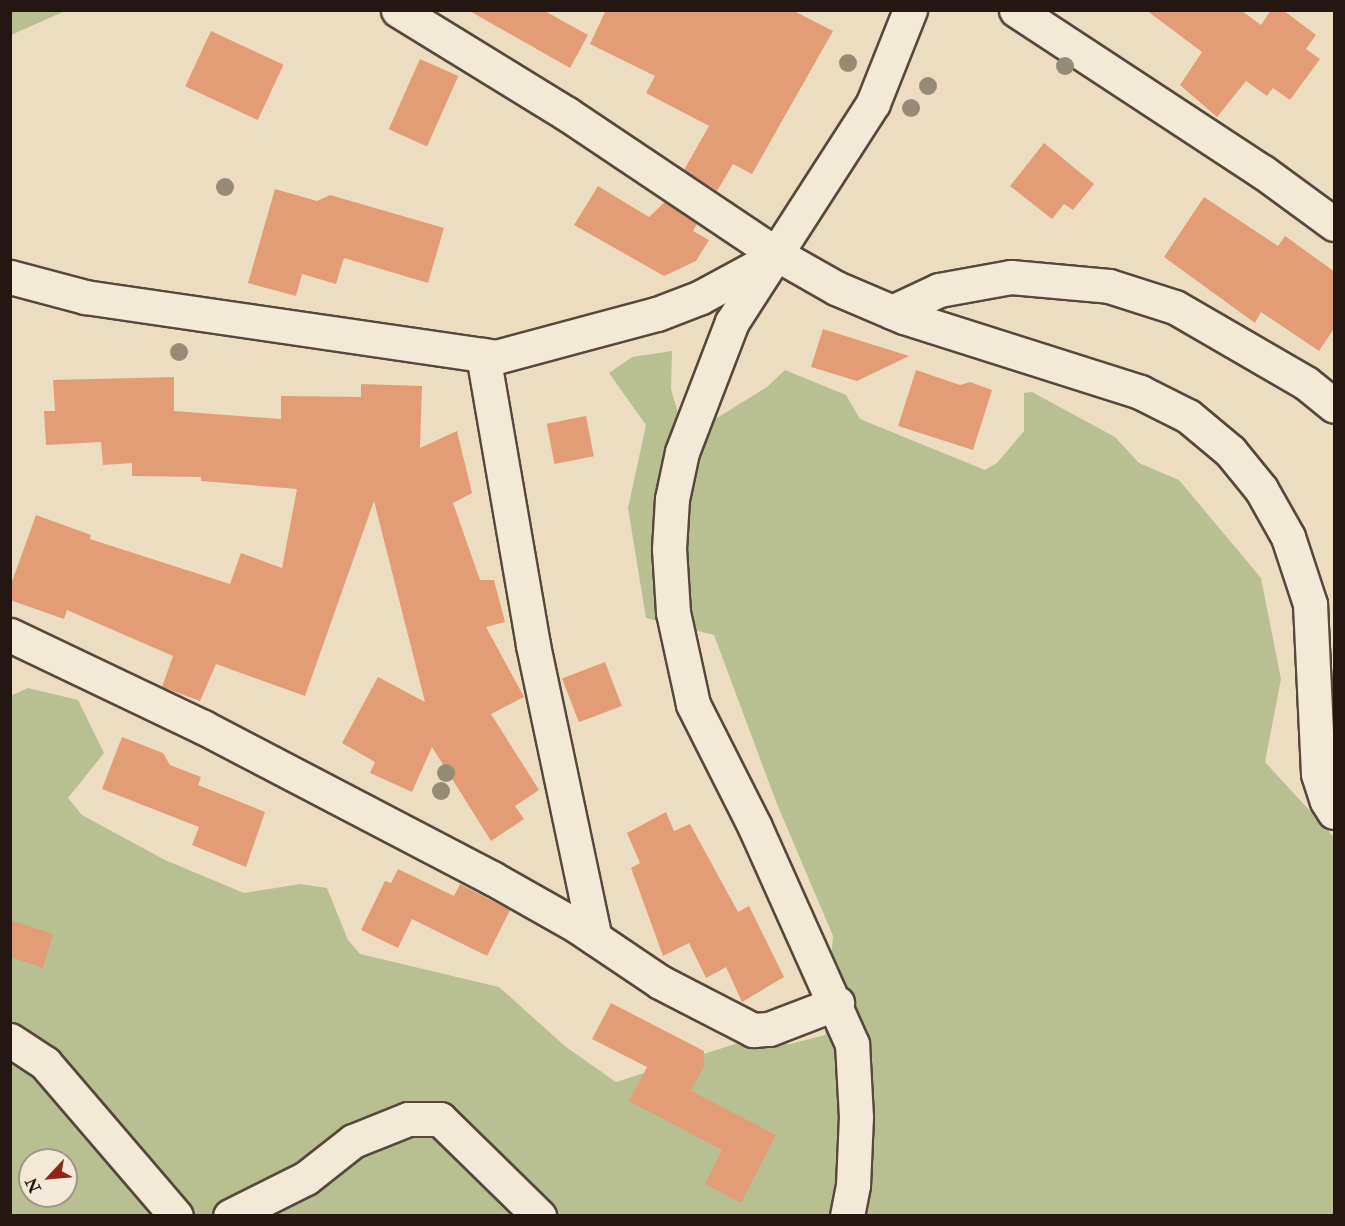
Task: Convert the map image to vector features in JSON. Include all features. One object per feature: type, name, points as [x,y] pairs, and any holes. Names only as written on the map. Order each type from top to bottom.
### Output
[{"type":"street","points":[[399,10],[567,114],[778,255],[836,288],[892,312],[1140,392],[1188,416],[1230,452],[1261,489],[1288,537],[1322,608],[1318,774],[1335,812]]},
{"type":"street","points":[[847,1215],[853,1185],[854,1065],[852,1044],[837,1003],[693,704],[673,612],[669,549],[672,499],[682,452],[732,322],[778,255],[873,103],[910,10]]},
{"type":"street","points":[[1016,10],[1263,172],[1335,224]]},
{"type":"street","points":[[10,277],[85,297],[496,357],[657,314],[701,297],[778,255]]},
{"type":"street","points":[[892,312],[939,290],[1011,278],[1109,286],[1175,307],[1306,383],[1335,405]]},
{"type":"street","points":[[483,355],[533,645],[595,938]]},
{"type":"street","points":[[10,634],[203,727],[492,878],[595,938],[660,982],[753,1030],[770,1029],[837,1003]]},
{"type":"street","points":[[10,1040],[45,1064],[176,1215]]},
{"type":"street","points":[[230,1215],[306,1178],[353,1141],[408,1119],[440,1119],[539,1215]]},
{"type":"green space","points":[[11,10],[65,10],[65,11],[11,35]]},
{"type":"green space","points":[[672,351],[671,389],[678,413],[704,426],[767,387],[785,370],[846,395],[860,419],[985,470],[997,463],[1024,431],[1024,393],[1032,392],[1115,437],[1139,463],[1179,480],[1261,578],[1281,679],[1265,762],[1334,837],[1334,1215],[11,1215],[10,696],[28,688],[78,700],[104,753],[68,798],[82,815],[165,860],[244,893],[300,884],[327,888],[348,940],[360,954],[499,987],[566,1047],[616,1082],[735,1044],[790,1044],[825,1035],[833,936],[777,804],[714,635],[646,618],[628,508],[646,425],[609,373],[632,357]]},
{"type":"building","points":[[468,10],[543,10],[588,35],[570,68]]},
{"type":"building","points":[[606,10],[792,10],[833,31],[752,174],[733,164],[717,191],[684,170],[709,126],[646,93],[655,76],[590,44]]},
{"type":"building","points":[[1146,10],[1241,10],[1261,25],[1271,10],[1283,10],[1316,35],[1306,49],[1320,59],[1290,100],[1273,88],[1267,96],[1246,81],[1217,117],[1180,85],[1202,52]]},
{"type":"building","points":[[211,31],[284,65],[258,120],[185,86]]},
{"type":"building","points":[[420,59],[458,76],[427,146],[389,129]]},
{"type":"building","points":[[1044,143],[1094,184],[1073,210],[1064,204],[1052,219],[1010,186]]},
{"type":"building","points":[[598,186],[649,217],[665,202],[697,224],[693,231],[709,240],[696,261],[664,276],[574,225]]},
{"type":"building","points":[[275,189],[317,201],[330,195],[444,228],[428,283],[344,258],[336,284],[302,274],[296,296],[248,283]]},
{"type":"building","points":[[1204,197],[1278,246],[1285,236],[1335,272],[1335,327],[1319,351],[1261,312],[1255,323],[1164,257]]},
{"type":"building","points":[[823,329],[909,356],[857,381],[811,367]]},
{"type":"building","points":[[916,370],[960,385],[970,382],[992,390],[973,450],[898,426]]},
{"type":"building","points":[[174,377],[174,411],[281,419],[281,396],[361,397],[361,384],[422,386],[420,448],[457,431],[472,493],[453,503],[480,580],[494,580],[505,622],[486,627],[524,697],[491,714],[539,790],[515,806],[524,819],[491,841],[432,747],[412,792],[370,773],[375,762],[342,743],[378,677],[425,702],[374,501],[305,696],[216,664],[200,701],[162,687],[173,656],[67,610],[64,619],[10,600],[10,587],[36,515],[91,535],[90,539],[230,584],[241,553],[282,568],[297,489],[201,481],[201,477],[132,476],[132,463],[103,465],[101,442],[46,445],[44,411],[55,411],[53,380]]},
{"type":"building","points":[[586,416],[594,456],[555,464],[547,424]]},
{"type":"building","points":[[605,662],[622,706],[579,722],[562,678]]},
{"type":"building","points":[[122,737],[163,753],[170,765],[201,777],[198,785],[265,812],[246,867],[192,845],[199,827],[102,789]]},
{"type":"building","points":[[666,812],[674,831],[690,824],[738,912],[749,906],[784,977],[742,1002],[726,967],[706,978],[689,943],[663,956],[631,868],[640,863],[627,833]]},
{"type":"building","points":[[398,869],[454,896],[460,884],[510,910],[487,956],[412,919],[398,948],[361,930],[385,881],[391,883]]},
{"type":"building","points":[[10,920],[53,934],[43,968],[10,957]]},
{"type":"building","points":[[611,1003],[704,1051],[704,1066],[691,1091],[776,1135],[741,1203],[705,1184],[722,1150],[629,1101],[647,1067],[592,1039]]}]
